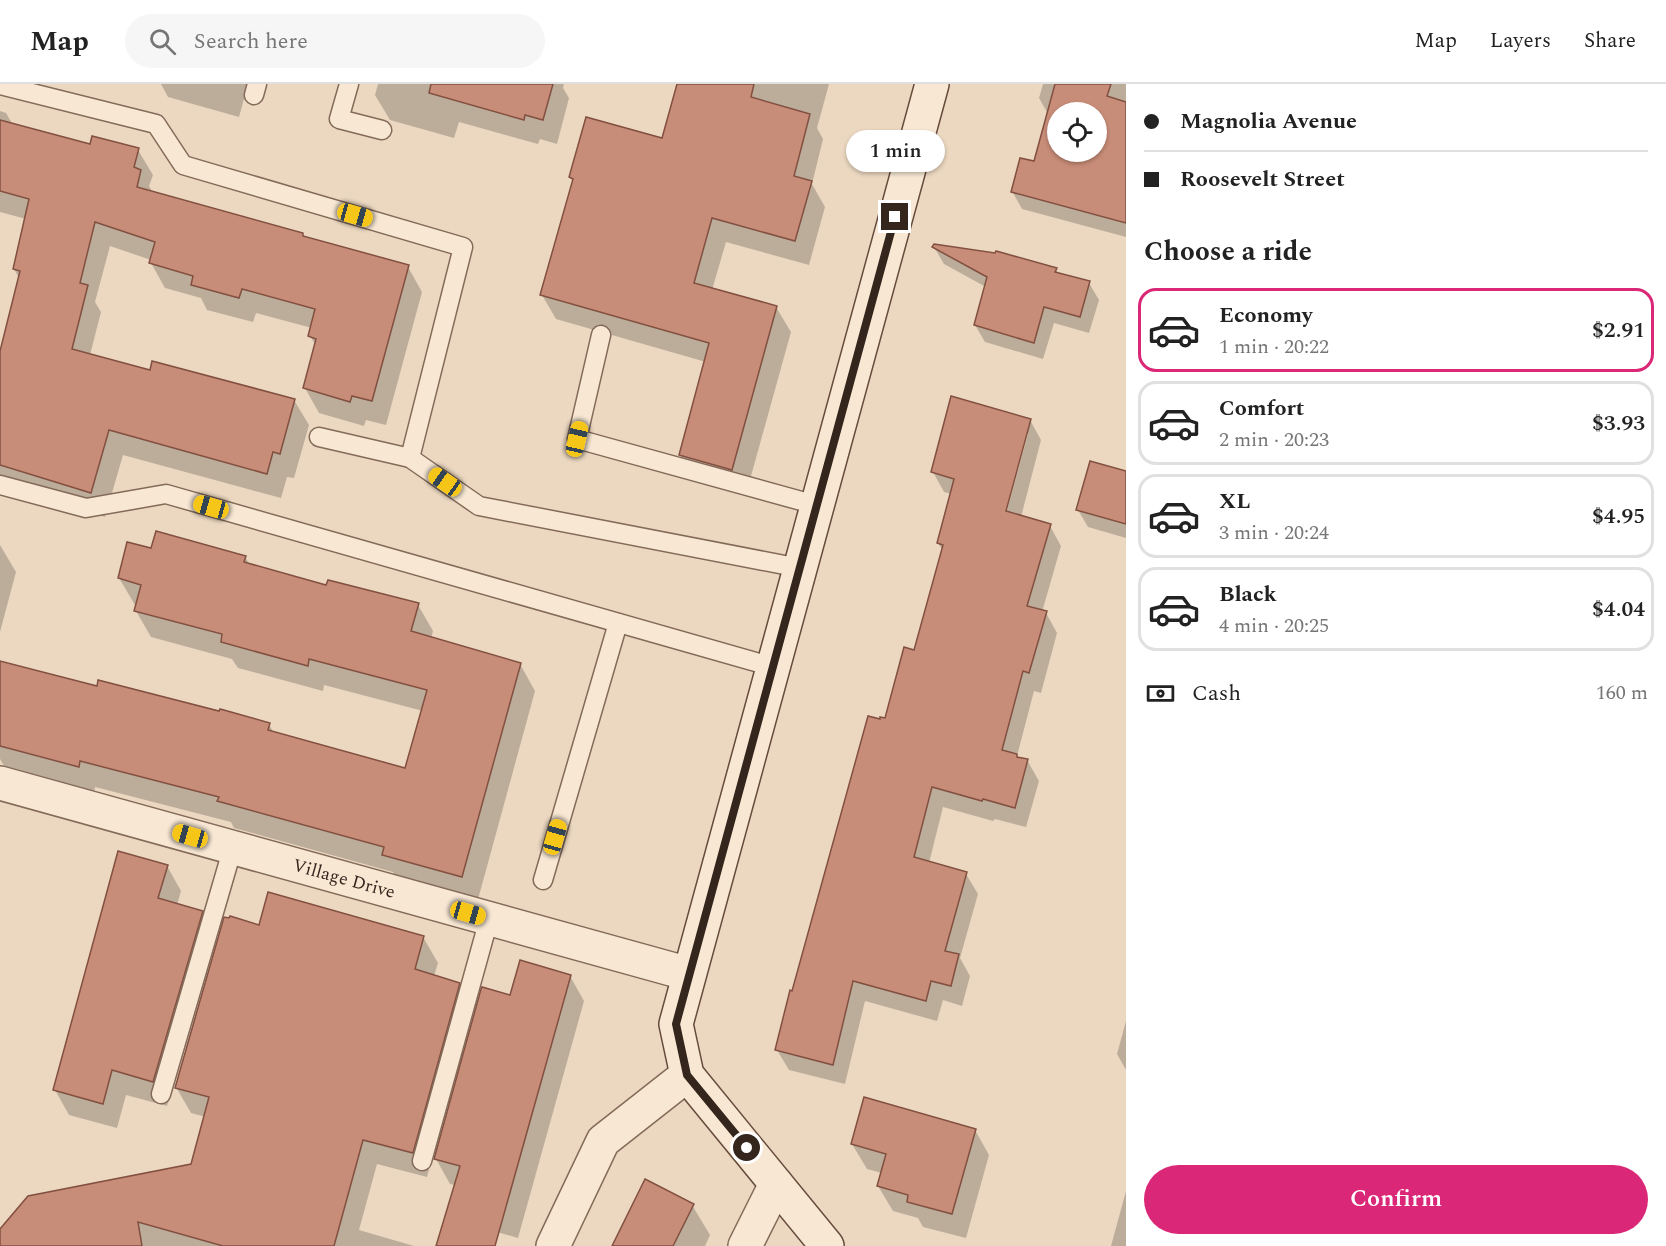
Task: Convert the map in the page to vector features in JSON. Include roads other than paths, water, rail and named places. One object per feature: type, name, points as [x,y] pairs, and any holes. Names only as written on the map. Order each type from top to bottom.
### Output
[{"type":"main road","points":[[827,1246],[687,1075],[676,1024],[932,84]]},
{"type":"main road","name":"Village Drive","points":[[0,783],[689,974]]},
{"type":"main road","points":[[553,1246],[603,1141],[687,1075]]},
{"type":"main road","points":[[745,1246],[776,1184]]},
{"type":"lane","points":[[349,84],[339,119],[382,130]]},
{"type":"lane","points":[[0,85],[156,124],[183,165],[463,247],[410,458]]},
{"type":"lane","points":[[602,335],[577,439],[816,505]]},
{"type":"lane","points":[[319,437],[410,458],[479,506],[800,568]]},
{"type":"lane","points":[[0,485],[86,508],[166,494],[773,667]]},
{"type":"lane","points":[[543,880],[618,623]]},
{"type":"lane","points":[[161,1094],[233,848]]},
{"type":"lane","points":[[422,1161],[489,919]]}]
